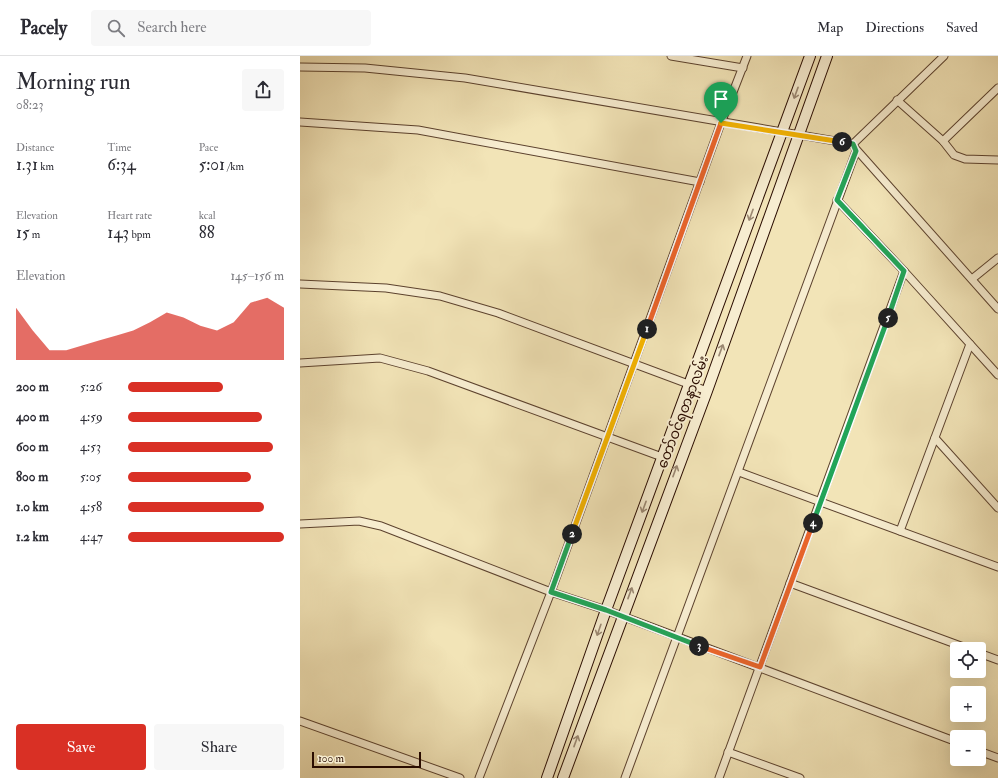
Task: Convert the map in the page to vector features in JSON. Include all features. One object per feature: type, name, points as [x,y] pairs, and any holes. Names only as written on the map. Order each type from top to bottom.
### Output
[{"type":"main road","name":"တော်ဝင်ရတနာလမ်း","points":[[547,778],[606,610],[810,56]]},
{"type":"main road","name":"တော်ဝင်ရတနာလမ်း","points":[[563,778],[707,391],[827,56]]},
{"type":"street","points":[[671,56],[743,68]]},
{"type":"street","points":[[479,778],[551,592],[721,123],[747,56]]},
{"type":"street","points":[[625,778],[739,472],[837,200],[854,147],[897,100],[944,56]]},
{"type":"street","points":[[300,66],[365,68],[465,78],[721,123],[799,134],[854,147],[998,309]]},
{"type":"street","points":[[943,141],[998,88]]},
{"type":"street","points":[[897,100],[943,141],[954,155],[965,159],[998,160]]},
{"type":"street","points":[[300,122],[418,130],[700,182]]},
{"type":"street","points":[[837,200],[904,271],[998,375]]},
{"type":"street","points":[[972,279],[998,258]]},
{"type":"street","points":[[719,778],[821,502],[904,271]]},
{"type":"street","points":[[300,284],[386,288],[440,296],[498,313],[707,391]]},
{"type":"street","points":[[900,531],[970,344]]},
{"type":"street","points":[[300,363],[380,358],[428,371],[607,435],[662,457]]},
{"type":"street","points":[[935,438],[998,508]]},
{"type":"street","points":[[739,472],[998,567]]},
{"type":"street","points":[[300,524],[359,521],[381,526],[551,592],[606,610],[676,638],[760,667],[950,739]]},
{"type":"street","points":[[790,583],[950,642]]},
{"type":"street","points":[[986,656],[998,660]]},
{"type":"street","points":[[300,721],[460,778]]},
{"type":"street","points":[[728,752],[800,778]]},
{"type":"street","points":[[986,754],[998,758]]},
{"type":"route","points":[[721,123],[799,134],[853,144],[856,151],[837,200],[904,271],[760,667],[676,638],[606,610],[551,592],[721,123]]}]
